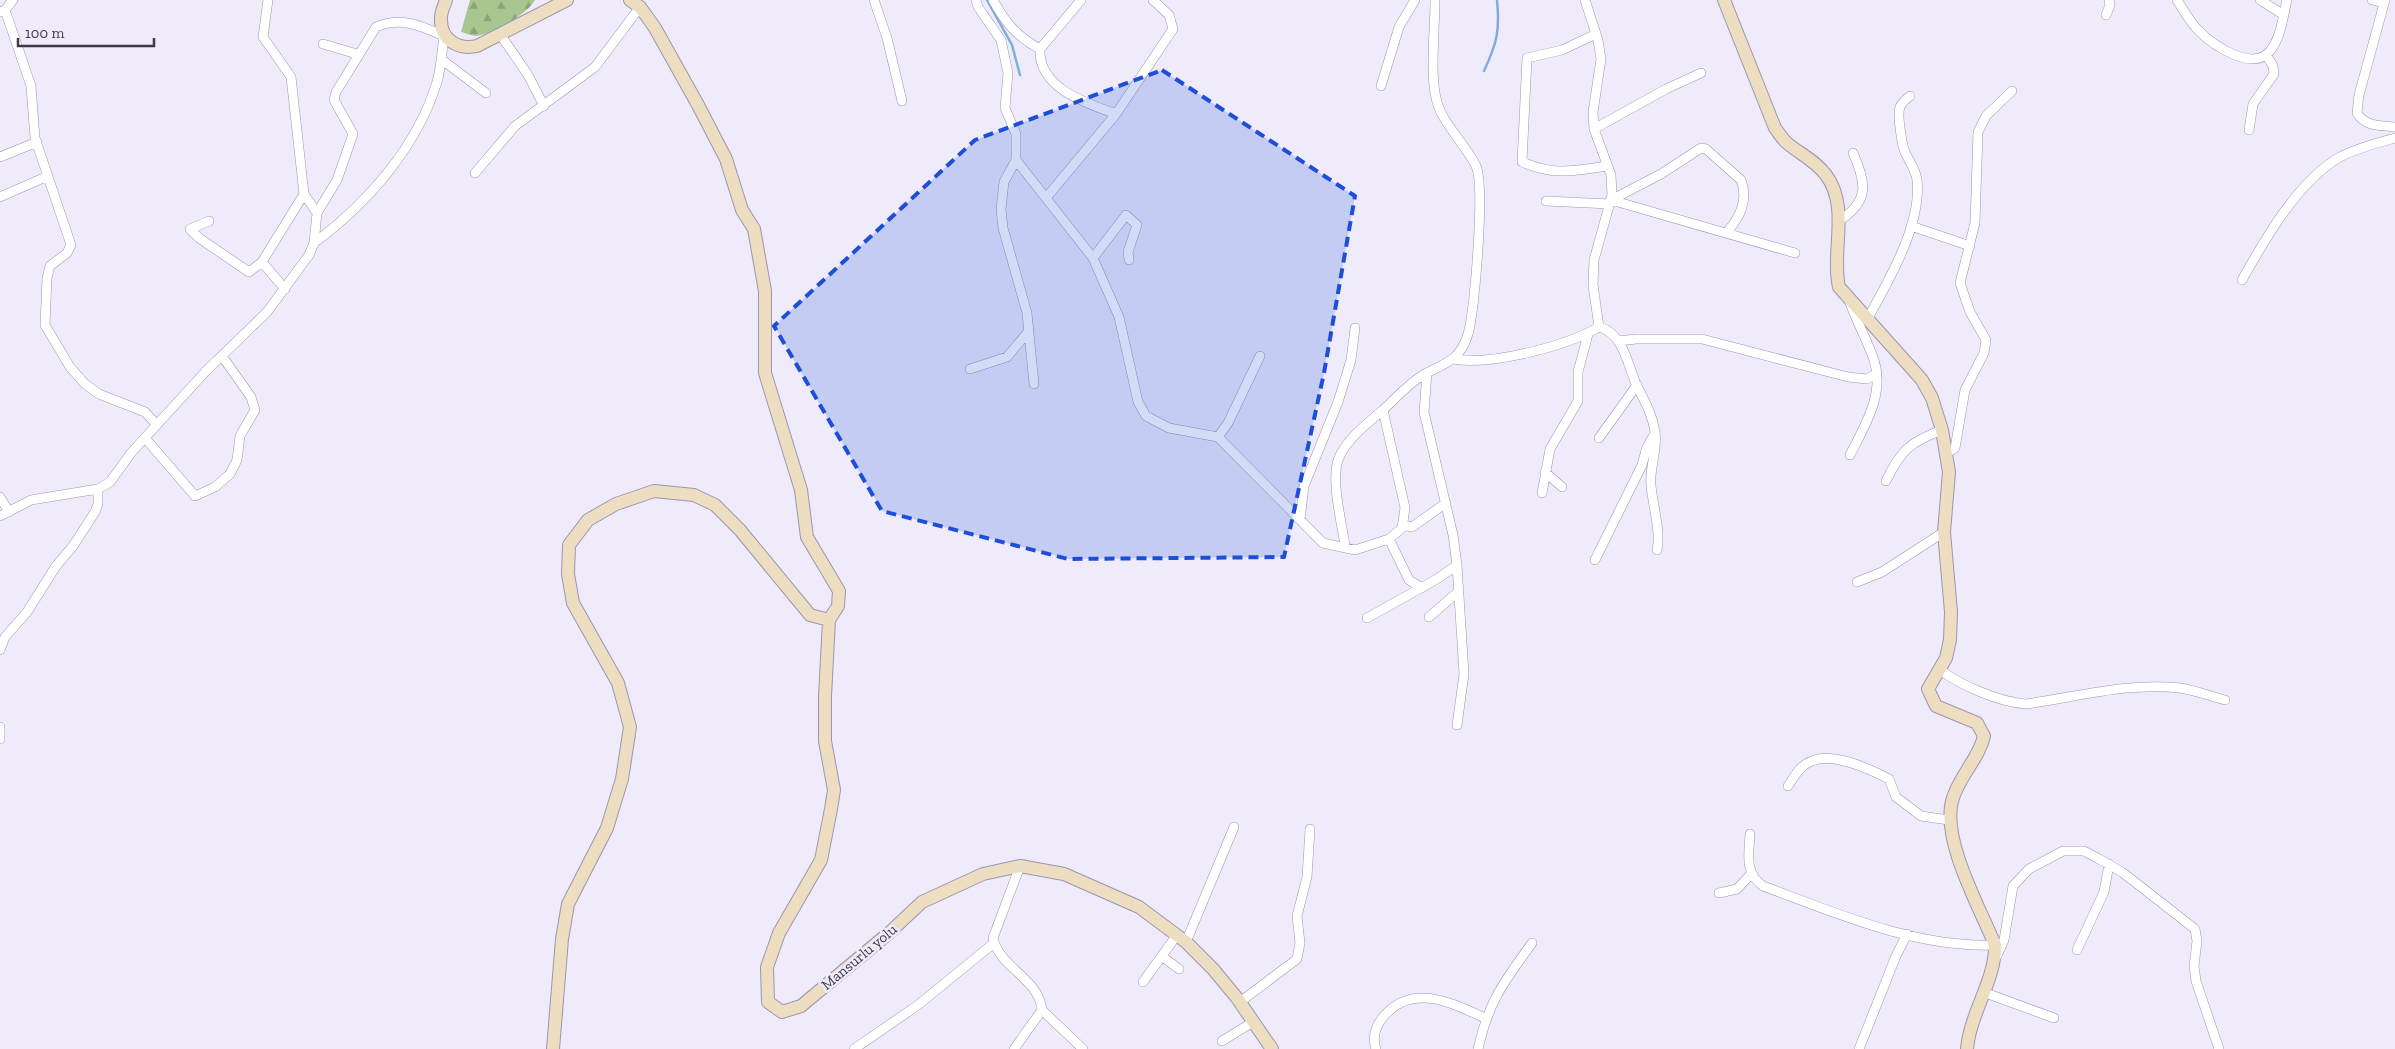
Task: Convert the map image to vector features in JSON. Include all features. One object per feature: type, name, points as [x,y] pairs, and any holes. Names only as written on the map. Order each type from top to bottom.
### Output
[{"type":"street","points":[[13,0],[2,11],[31,86],[37,142],[71,245],[67,253],[50,266],[47,278],[45,325],[70,367],[85,384],[99,394],[144,412],[158,425]]},
{"type":"street","points":[[268,0],[263,37],[291,77],[304,194],[317,213]]},
{"type":"street","points":[[314,243],[344,221],[374,190],[407,146],[437,81],[444,36],[440,18],[446,0]]},
{"type":"street","points":[[0,497],[4,514],[31,500],[98,489],[110,482],[131,453],[222,356],[267,312],[309,255],[314,243],[317,213],[337,180],[352,134],[334,100],[336,92],[357,54],[376,27],[385,23],[413,22],[444,36],[455,45],[466,48],[477,46],[567,0]]},
{"type":"street","points":[[874,0],[902,101]]},
{"type":"street","points":[[976,0],[1001,40],[1008,73],[1005,108],[1016,134],[1016,160],[1004,182],[1001,209],[1003,228],[1027,313],[1034,384]]},
{"type":"street","points":[[993,0],[1012,29],[1027,42],[1040,49]]},
{"type":"street","points":[[1081,0],[1040,49],[1040,58],[1047,76],[1056,85],[1095,106],[1116,114]]},
{"type":"street","points":[[1046,198],[1116,114],[1173,29],[1172,20],[1169,15],[1153,0]]},
{"type":"street","points":[[1380,86],[1399,26],[1415,0]]},
{"type":"street","points":[[1345,546],[1336,479],[1338,461],[1353,437],[1414,380],[1454,359],[1463,347],[1473,310],[1479,207],[1478,173],[1451,126],[1441,114],[1435,97],[1435,0]]},
{"type":"street","points":[[1586,0],[1601,59],[1593,112],[1594,129],[1611,175],[1611,202],[1604,218],[1594,260],[1593,285],[1599,327]]},
{"type":"street","points":[[1724,0],[1776,128],[1786,143],[1820,167],[1835,194],[1840,220],[1836,270],[1839,287],[1922,380],[1932,398],[1942,430],[1949,472],[1944,532],[1951,612],[1950,640],[1940,670],[1928,689],[1930,698],[1936,706],[1977,724],[1984,736],[1958,782],[1951,801],[1950,820],[1956,859],[1995,944],[1996,959]]},
{"type":"street","points":[[2106,15],[2110,5],[2109,0]]},
{"type":"street","points":[[2177,0],[2192,23],[2214,43],[2248,58],[2260,59],[2266,55],[2276,40],[2287,0]]},
{"type":"street","points":[[2260,0],[2284,15]]},
{"type":"street","points":[[2372,0],[2384,2],[2359,95],[2357,113],[2364,122],[2369,124],[2395,127]]},
{"type":"street","points":[[475,173],[515,126],[594,67],[635,4],[655,28],[726,159],[742,210],[754,229],[765,291],[765,373],[801,490],[807,537],[839,591],[838,606],[830,620],[810,615],[740,530],[715,505],[694,495],[654,492],[616,504],[588,520],[569,545],[568,574],[573,603],[618,683],[630,728],[622,779],[607,828],[568,904],[562,939],[553,1049]]},
{"type":"street","points":[[500,34],[528,75],[544,106]]},
{"type":"street","points":[[1596,34],[1562,50],[1527,58],[1522,162],[1540,170],[1561,173],[1607,166]]},
{"type":"street","points":[[323,44],[357,54]]},
{"type":"street","points":[[2250,130],[2253,104],[2274,74],[2273,66],[2266,55]]},
{"type":"street","points":[[441,59],[486,93]]},
{"type":"street","points":[[1594,129],[1666,89],[1701,73]]},
{"type":"street","points":[[1947,453],[1955,448],[1966,390],[1984,353],[1986,340],[1979,324],[1970,312],[1961,288],[1961,275],[1970,246],[1976,208],[1978,132],[1986,116],[2012,91]]},
{"type":"street","points":[[1868,318],[1897,262],[1911,226],[1918,196],[1917,177],[1904,150],[1899,112],[1902,103],[1910,96]]},
{"type":"street","points":[[2242,280],[2280,219],[2302,191],[2326,167],[2349,153],[2395,138]]},
{"type":"street","points":[[0,157],[37,142]]},
{"type":"street","points":[[1611,202],[1661,174],[1701,148],[1706,149],[1741,180],[1743,185],[1741,212],[1738,220],[1726,233]]},
{"type":"street","points":[[1840,220],[1856,207],[1865,186],[1862,173],[1853,153]]},
{"type":"street","points":[[1016,160],[1093,258],[1119,317],[1138,402],[1146,416],[1169,428],[1218,437],[1323,543],[1345,546],[1355,550],[1389,539],[1403,526],[1405,508],[1382,410]]},
{"type":"street","points":[[0,197],[48,176]]},
{"type":"street","points":[[209,221],[190,229],[199,238],[249,272],[262,262],[304,194]]},
{"type":"street","points":[[1546,201],[1611,202],[1795,253]]},
{"type":"street","points":[[1093,258],[1126,215],[1137,224],[1128,252],[1129,260]]},
{"type":"street","points":[[1911,226],[1970,246]]},
{"type":"street","points":[[262,262],[285,289]]},
{"type":"street","points":[[1849,300],[1874,362],[1877,386],[1872,411],[1850,455]]},
{"type":"street","points":[[1454,359],[1468,362],[1497,360],[1588,334],[1599,327],[1606,329],[1618,341],[1629,361],[1637,385],[1647,401],[1655,433],[1650,479],[1655,525],[1659,539],[1658,550]]},
{"type":"street","points":[[1300,520],[1304,486],[1338,402],[1351,360],[1355,328]]},
{"type":"street","points":[[970,369],[1007,357],[1030,331]]},
{"type":"street","points":[[1542,493],[1550,449],[1578,401],[1578,372],[1588,334]]},
{"type":"street","points":[[1618,341],[1636,339],[1702,339],[1848,377],[1867,379],[1876,374]]},
{"type":"street","points":[[145,438],[195,496],[215,487],[230,474],[237,460],[240,436],[255,410],[251,397],[222,356]]},
{"type":"street","points":[[1218,437],[1228,423],[1260,356]]},
{"type":"street","points":[[1427,373],[1424,412],[1446,503],[1457,565],[1464,674],[1457,725]]},
{"type":"street","points":[[1599,438],[1637,385]]},
{"type":"street","points":[[1886,480],[1898,456],[1911,444],[1942,430]]},
{"type":"street","points":[[1595,560],[1642,465],[1647,447],[1655,433]]},
{"type":"street","points":[[1545,472],[1562,487]]},
{"type":"street","points":[[0,650],[5,637],[27,612],[56,566],[74,546],[80,532],[95,512],[98,489]]},
{"type":"street","points":[[1403,526],[1412,527],[1446,503]]},
{"type":"street","points":[[1857,582],[1882,572],[1944,532]]},
{"type":"street","points":[[1389,539],[1409,580],[1422,588]]},
{"type":"street","points":[[1367,618],[1422,588],[1457,565]]},
{"type":"street","points":[[1429,617],[1459,591]]},
{"type":"street","name":"Mansurlu yolu","points":[[830,620],[824,696],[825,741],[834,790],[831,809],[821,860],[779,933],[767,967],[768,1002],[782,1012],[800,1006],[889,933],[922,902],[983,874],[1020,866],[1064,874],[1139,907],[1181,939],[1213,969],[1240,1002],[1272,1049]]},
{"type":"street","points":[[1940,670],[1966,687],[2010,703],[2026,704],[2126,688],[2168,687],[2183,688],[2225,700]]},
{"type":"street","points":[[0,727],[0,739]]},
{"type":"street","points":[[1788,786],[1798,772],[1811,761],[1825,759],[1856,763],[1890,779],[1896,797],[1921,816],[1950,820]]},
{"type":"street","points":[[1143,982],[1163,957],[1181,939],[1234,827]]},
{"type":"street","points":[[1240,1002],[1292,965],[1300,952],[1297,916],[1307,877],[1310,829]]},
{"type":"street","points":[[1750,834],[1748,864],[1751,874],[1763,886],[1885,929],[1970,946],[1995,944]]},
{"type":"street","points":[[1968,1049],[1968,1037],[1982,992],[2004,940],[2013,886],[2029,869],[2062,851],[2084,851],[2109,864],[2195,930],[2197,941],[2194,966],[2196,981],[2219,1049]]},
{"type":"street","points":[[2077,950],[2104,892],[2109,864]]},
{"type":"street","points":[[1020,866],[993,934],[994,943],[1000,953],[1036,989],[1041,1001],[1042,1010],[1083,1049]]},
{"type":"street","points":[[1719,893],[1737,889],[1751,874]]},
{"type":"street","points":[[1859,1049],[1896,956],[1907,934]]},
{"type":"street","points":[[854,1049],[918,1005],[994,943]]},
{"type":"street","points":[[1478,1049],[1485,1018],[1501,985],[1532,943]]},
{"type":"street","points":[[1163,957],[1179,969]]},
{"type":"street","points":[[1982,992],[2054,1018]]},
{"type":"street","points":[[1376,1049],[1374,1034],[1377,1024],[1394,1008],[1407,1001],[1424,997],[1447,1001],[1485,1018]]},
{"type":"street","points":[[1014,1049],[1042,1010]]},
{"type":"street","points":[[1222,1041],[1253,1022]]},
{"type":"highlighted area","points":[[1162,70],[1355,196],[1324,373],[1284,557],[1068,559],[882,511],[774,326],[975,140]]},
{"type":"green space","points":[[470,0],[535,0],[518,17],[491,32],[476,36],[461,32]]},
{"type":"waterway","points":[[987,0],[1012,45],[1020,75]]},
{"type":"waterway","points":[[1484,71],[1492,52],[1498,29],[1497,0]]}]
